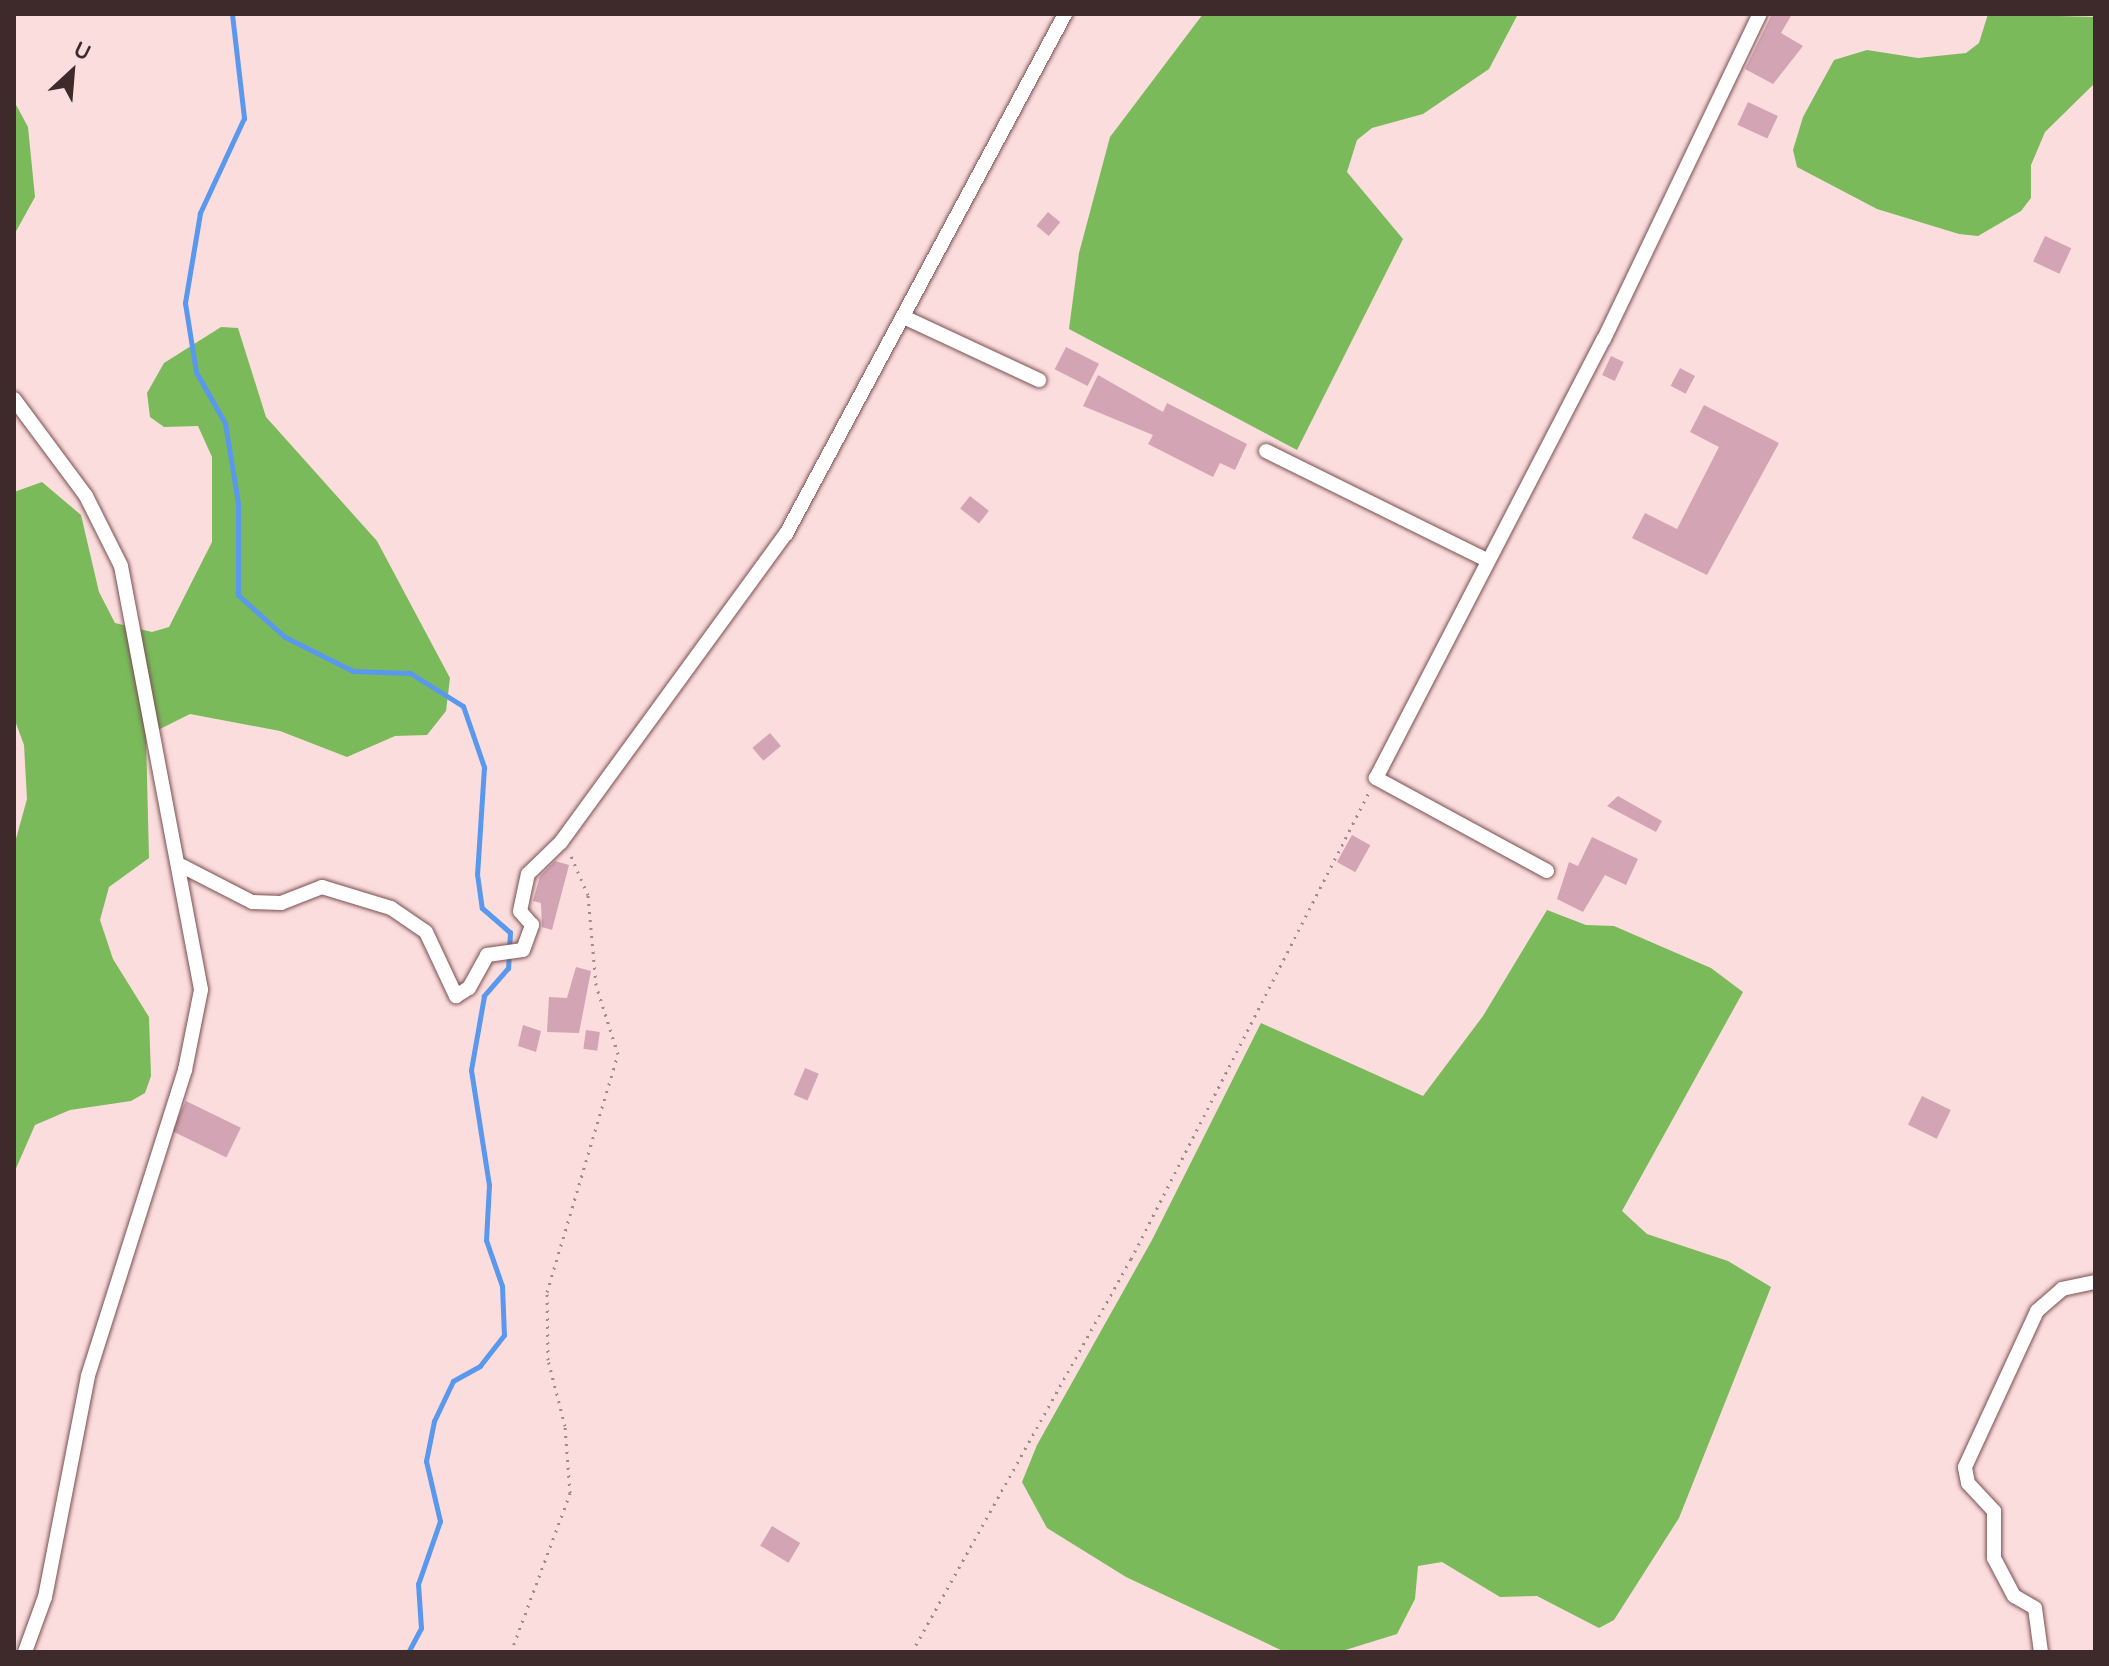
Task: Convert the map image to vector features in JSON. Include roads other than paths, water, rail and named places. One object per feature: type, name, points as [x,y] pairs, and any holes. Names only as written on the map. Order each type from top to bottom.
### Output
[{"type":"street","points":[[182,866],[252,902],[281,903],[322,887],[391,908],[426,932],[456,996],[500,950],[519,952],[532,925],[520,911],[528,874],[547,849],[561,842],[786,534],[906,318],[1065,14]]},
{"type":"street","points":[[1547,871],[1376,778],[1760,14]]},
{"type":"street","points":[[906,318],[1039,380]]},
{"type":"street","points":[[14,399],[86,496],[121,566],[182,866],[199,1012],[109,1300],[66,1469],[45,1597],[25,1652]]},
{"type":"street","points":[[1266,451],[1487,560]]},
{"type":"street","points":[[2041,1652],[2035,1608],[2014,1596],[1994,1558],[1994,1511],[1968,1483],[1965,1467],[2037,1311],[2062,1289],[2095,1282]]},
{"type":"waterway","points":[[232,14],[244,118],[200,213],[185,303],[196,372],[225,423],[238,503],[238,595],[285,637],[353,671],[410,673],[463,706],[484,767],[477,874],[482,908],[510,932],[508,968],[484,996],[471,1070],[489,1185],[486,1240],[502,1286],[504,1335],[480,1366],[453,1381],[434,1421],[426,1461],[440,1521],[418,1584],[421,1628],[408,1652]]}]
